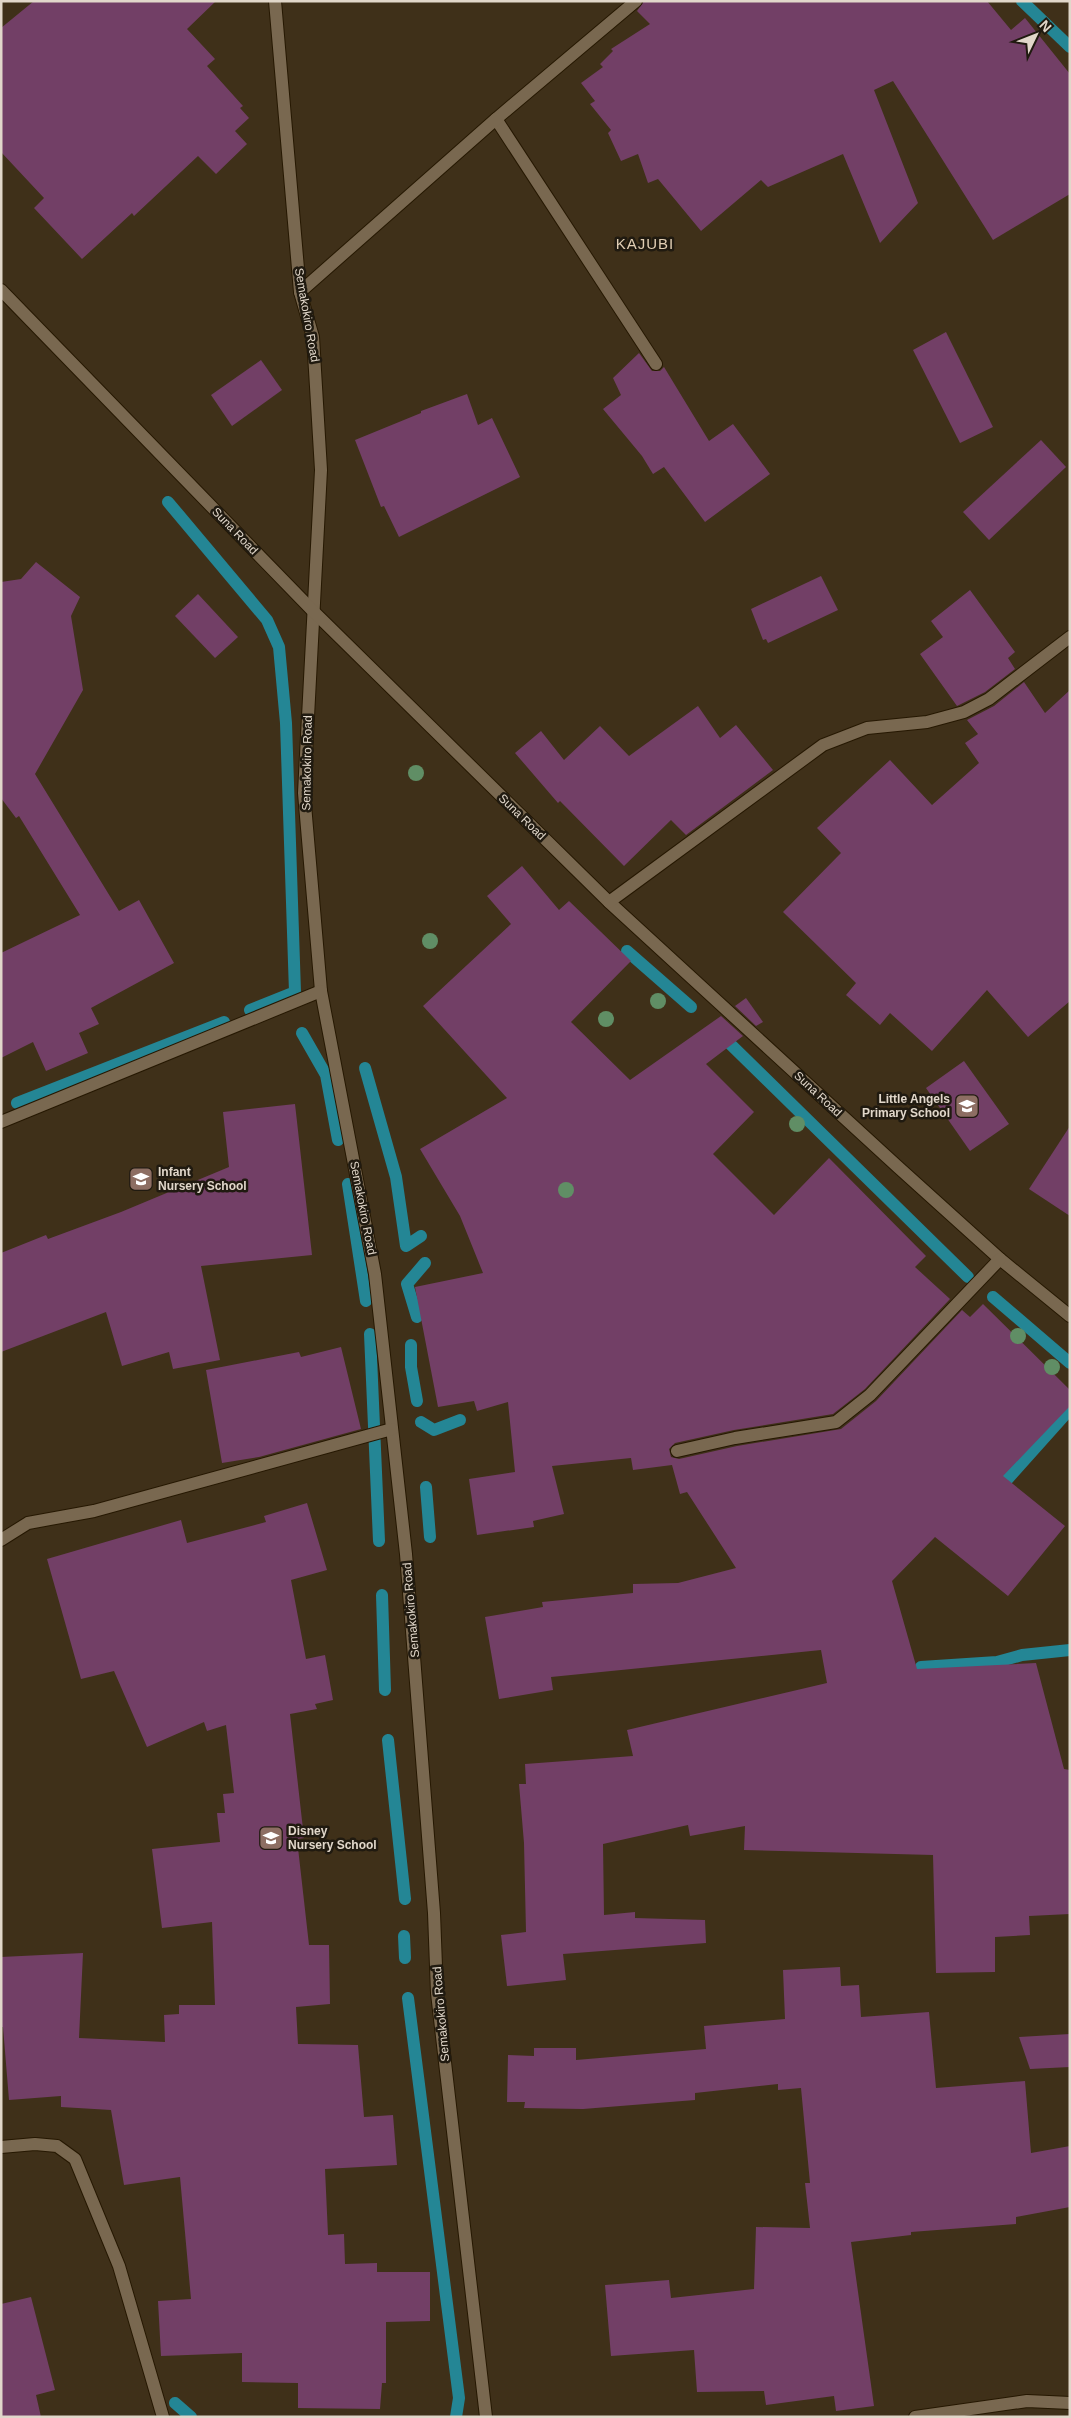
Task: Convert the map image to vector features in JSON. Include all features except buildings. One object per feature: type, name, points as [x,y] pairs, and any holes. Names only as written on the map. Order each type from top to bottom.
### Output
[{"type":"street","name":"Semakokiro Road","points":[[275,1],[300,292],[313,337],[321,470],[304,793],[321,991],[375,1274],[414,1643],[433,1896],[438,1992],[486,2417]]},
{"type":"street","points":[[300,292],[496,119],[636,1]]},
{"type":"street","points":[[496,119],[656,364]]},
{"type":"street","name":"Suna Road","points":[[1,290],[313,611],[609,902],[1000,1259],[1070,1316]]},
{"type":"street","points":[[609,902],[823,745],[867,728],[927,722],[964,712],[989,699],[1070,637]]},
{"type":"street","points":[[1,1122],[321,991]]},
{"type":"street","points":[[677,1451],[735,1438],[796,1430],[836,1422],[870,1395],[1000,1259]]},
{"type":"street","points":[[1,1540],[28,1523],[94,1511],[392,1429]]},
{"type":"street","points":[[1,2147],[35,2144],[57,2146],[76,2159],[118,2266],[163,2417]]},
{"type":"street","points":[[915,2417],[1027,2402],[1070,2403]]},
{"type":"waterway","points":[[1022,1],[1070,47]]},
{"type":"waterway","points":[[168,502],[267,620],[279,647],[286,723],[295,992],[250,1010]]},
{"type":"waterway","points":[[627,951],[691,1007]]},
{"type":"waterway","points":[[17,1103],[224,1022]]},
{"type":"waterway","points":[[302,1033],[326,1075],[338,1140]]},
{"type":"waterway","points":[[720,1034],[968,1277]]},
{"type":"waterway","points":[[365,1068],[396,1177],[406,1246],[421,1236]]},
{"type":"waterway","points":[[348,1184],[366,1301]]},
{"type":"waterway","points":[[417,1317],[407,1284],[425,1263]]},
{"type":"waterway","points":[[993,1297],[1070,1363]]},
{"type":"waterway","points":[[370,1334],[379,1541]]},
{"type":"waterway","points":[[411,1345],[411,1367],[417,1401]]},
{"type":"waterway","points":[[996,1492],[1070,1409]]},
{"type":"waterway","points":[[421,1422],[434,1430],[460,1420]]},
{"type":"waterway","points":[[426,1487],[430,1537]]},
{"type":"waterway","points":[[382,1595],[385,1690]]},
{"type":"waterway","points":[[921,1667],[997,1662],[1022,1655],[1070,1650]]},
{"type":"waterway","points":[[388,1740],[405,1899]]},
{"type":"waterway","points":[[404,1936],[405,1958]]},
{"type":"waterway","points":[[408,1998],[459,2398],[456,2417]]},
{"type":"waterway","points":[[175,2403],[191,2417]]},
{"type":"place","name":"Little Angels Primary School","points":[[967,1106]]},
{"type":"place","name":"Infant Nursery School","points":[[141,1179]]},
{"type":"place","name":"Disney Nursery School","points":[[271,1838]]},
{"type":"district","name":"KAJUBI","points":[[645,244]]}]
